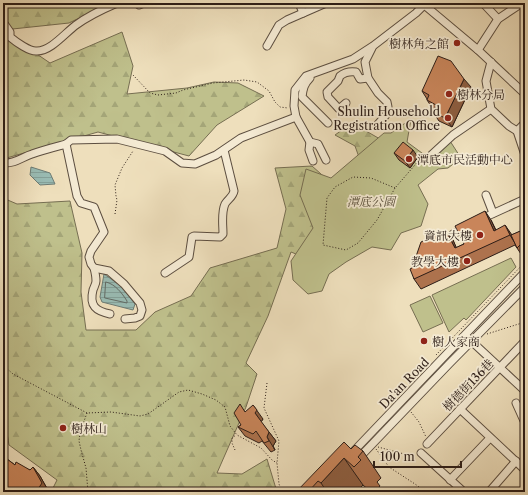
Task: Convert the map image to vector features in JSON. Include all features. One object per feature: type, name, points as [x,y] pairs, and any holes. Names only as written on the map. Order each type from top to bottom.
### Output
[{"type":"street","points":[[3,22],[10,32],[10,37],[36,52],[42,51],[60,41],[76,25],[101,10],[117,3]]},
{"type":"street","points":[[299,3],[303,13]]},
{"type":"street","points":[[267,46],[279,25],[326,3]]},
{"type":"street","points":[[483,3],[498,19]]},
{"type":"street","points":[[478,50],[498,19],[522,3]]},
{"type":"street","points":[[313,161],[309,150],[310,142],[296,116],[294,106],[295,90],[298,84],[306,76],[314,72],[354,59],[416,14],[423,4],[478,50],[525,94]]},
{"type":"street","points":[[373,46],[365,62],[368,78],[378,93],[387,102],[388,108],[386,115],[378,124]]},
{"type":"street","points":[[491,62],[486,81],[491,109],[509,126],[517,131],[525,155]]},
{"type":"street","points":[[346,103],[339,109],[328,97],[327,92],[338,81],[340,76],[345,72],[350,71],[356,72],[360,79],[368,78]]},
{"type":"street","points":[[314,72],[306,82],[302,97],[328,123]]},
{"type":"street","points":[[428,158],[453,135],[491,109]]},
{"type":"street","points":[[3,163],[21,160],[30,154],[66,144],[71,140],[117,139],[165,151],[182,163],[195,164],[216,155],[241,138],[296,116]]},
{"type":"street","points":[[517,131],[525,123]]},
{"type":"street","points":[[310,142],[318,144],[326,160]]},
{"type":"street","points":[[66,144],[77,196],[81,203],[94,207],[103,227],[104,232],[91,251],[89,257],[94,268],[96,281],[92,302],[95,309],[99,312],[110,314]]},
{"type":"street","points":[[165,273],[190,257],[192,237],[220,237],[223,234],[222,218],[224,205],[233,195],[234,191],[224,150]]},
{"type":"street","points":[[486,195],[493,213]]},
{"type":"street","points":[[453,234],[493,213],[525,199]]},
{"type":"street","points":[[94,268],[109,271],[124,284],[140,303],[142,310],[140,316],[125,319]]},
{"type":"street","name":"Da'an Road","points":[[346,460],[525,272]]},
{"type":"street","name":"Da'an Road","points":[[354,464],[471,341],[525,287]]},
{"type":"street","points":[[465,336],[525,391]]},
{"type":"street","name":"樹德街136巷","points":[[427,444],[525,341]]},
{"type":"street","points":[[516,403],[525,423]]},
{"type":"street","points":[[460,409],[525,470]]},
{"type":"street","points":[[450,480],[490,438]]},
{"type":"street","points":[[421,453],[450,480],[459,491]]},
{"type":"street","points":[[489,492],[516,461]]},
{"type":"path","points":[[3,10],[11,3]]},
{"type":"path","points":[[133,76],[150,93],[158,96],[176,93],[213,83],[244,80],[257,82],[269,91],[275,102],[280,107],[287,108],[294,106]]},
{"type":"path","points":[[115,214],[117,200],[115,185],[122,168],[137,143]]},
{"type":"path","points":[[395,188],[371,178],[354,177],[335,187],[327,198],[322,245],[346,250],[358,244],[377,220],[395,188],[421,158],[428,158]]},
{"type":"path","points":[[482,336],[525,322]]},
{"type":"path","points":[[3,365],[13,374],[87,413],[111,412],[140,416],[148,414],[179,392],[188,390],[216,400],[224,407],[230,426],[237,435],[261,448],[272,460],[277,463]]},
{"type":"path","points":[[267,383],[264,408],[279,441],[277,463],[279,484],[282,492]]},
{"type":"path","points":[[410,412],[419,422],[424,431],[427,444]]},
{"type":"path","points":[[87,413],[80,432],[79,441],[80,450],[86,468],[88,492]]},
{"type":"path","points":[[235,450],[232,443],[232,438],[237,435]]},
{"type":"path","points":[[421,453],[408,455],[379,447],[375,448],[389,467],[418,486],[424,492]]},
{"type":"green space","points":[[3,3],[110,3],[69,23],[3,30]]},
{"type":"green space","points":[[3,31],[50,63],[122,32],[133,66],[127,94],[187,88],[214,82],[238,83],[264,96],[217,125],[189,156],[98,132],[3,159]]},
{"type":"green space","name":"潭底公園","points":[[411,119],[407,142],[426,156],[450,141],[461,158],[448,168],[438,169],[418,185],[428,204],[421,226],[401,233],[391,250],[372,247],[346,262],[329,274],[322,291],[308,294],[293,280],[291,261],[313,228],[300,195],[306,169],[331,178],[384,133],[391,133]]},
{"type":"green space","points":[[352,123],[401,151],[331,268],[291,252],[268,316],[246,363],[257,374],[246,407],[217,473],[242,474],[267,459],[277,492],[51,492],[57,480],[9,445],[3,408],[3,198],[17,204],[70,201],[82,253],[81,292],[86,330],[136,330],[155,312],[191,296],[210,268],[277,248],[286,209],[275,168],[312,166],[330,182],[360,160],[355,146],[335,135]]},
{"type":"green space","points":[[511,258],[516,267],[466,320],[464,318],[449,332],[432,295]]},
{"type":"green space","points":[[430,296],[443,323],[423,332],[410,305]]},
{"type":"water","points":[[31,167],[50,173],[55,184],[40,185],[30,175]]},
{"type":"water","points":[[104,274],[121,286],[135,304],[133,310],[102,302],[100,297]]},
{"type":"building","name":"樹林分局","points":[[438,56],[451,61],[464,79],[445,118],[433,112],[436,105],[427,100],[429,95],[422,91]]},
{"type":"building","points":[[403,142],[413,150],[405,161],[394,153]]},
{"type":"building","points":[[485,211],[494,231],[505,225],[510,235],[414,279],[410,269],[412,268],[421,242],[446,231],[455,248],[464,244],[455,226]]},
{"type":"building","points":[[525,229],[525,240],[517,248],[511,235]]},
{"type":"building","points":[[525,252],[525,258],[522,257],[523,253]]},
{"type":"building","points":[[240,404],[245,412],[253,405],[257,410],[255,413],[269,432],[267,437],[269,441],[264,443],[256,431],[253,434],[238,427],[241,425],[234,413]]},
{"type":"building","points":[[344,442],[351,449],[355,445],[363,451],[358,457],[361,460],[354,467],[344,458],[321,483],[318,481],[309,491],[310,492],[296,492]]},
{"type":"building","points":[[3,456],[15,465],[16,462],[30,470],[33,467],[42,483],[36,492],[12,492],[10,490],[3,489]]},
{"type":"place","name":"樹林角之館","points":[[457,43]]},
{"type":"place","name":"樹林分局","points":[[449,94]]},
{"type":"place","name":"Shulin Household Registration Office","points":[[448,118]]},
{"type":"place","name":"潭底市民活動中心","points":[[409,159]]},
{"type":"place","name":"資訊大樓","points":[[480,235]]},
{"type":"place","name":"教學大樓","points":[[467,261]]},
{"type":"place","name":"樹人家商","points":[[424,341]]},
{"type":"place","name":"樹林山","points":[[63,428]]}]
